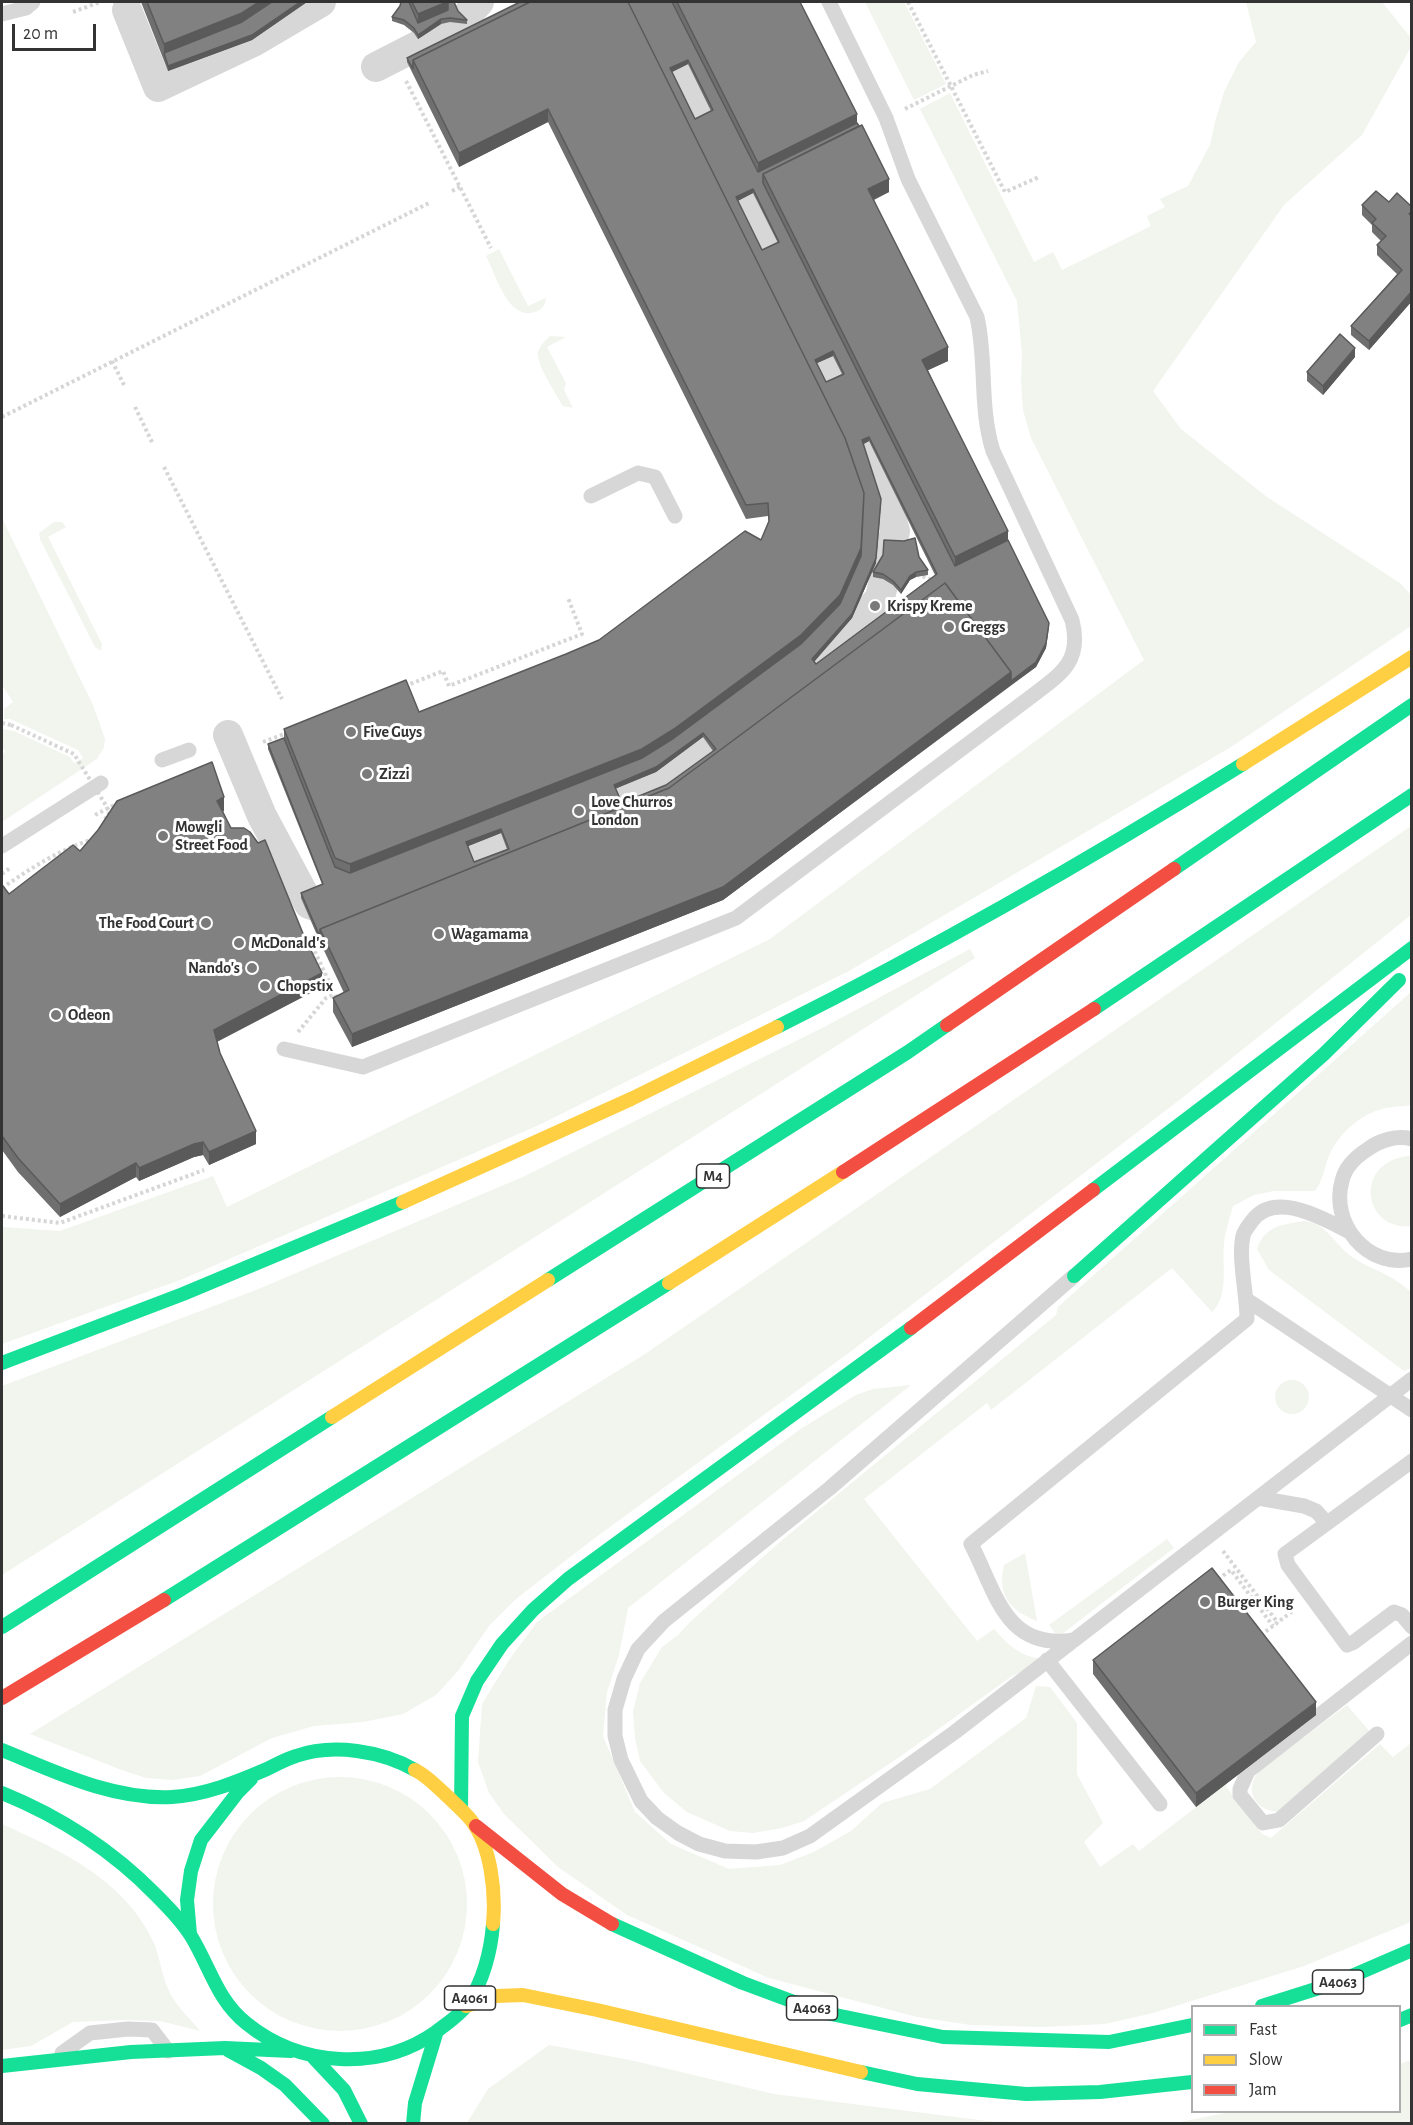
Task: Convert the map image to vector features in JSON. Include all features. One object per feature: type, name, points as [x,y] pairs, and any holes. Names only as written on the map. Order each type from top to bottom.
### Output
[{"type":"main road","points":[[2,1363],[88,1332],[423,1196],[592,1119],[752,1040],[965,929],[1246,764],[1412,657]]},
{"type":"main road","name":"M4","points":[[2,1627],[908,1052],[1412,705]]},
{"type":"main road","points":[[2,1698],[146,1613],[816,1190],[1226,922],[1412,795]]},
{"type":"main road","points":[[461,1809],[462,1716],[477,1681],[501,1644],[533,1610],[568,1580],[922,1320],[1412,948]]},
{"type":"main road","points":[[1074,1276],[1324,1054],[1412,968]]},
{"type":"main road","name":"A4061","points":[[2,1749],[69,1777],[139,1796],[170,1797],[212,1791],[299,1755],[342,1749],[385,1757],[423,1774],[476,1826],[492,1880],[495,1905],[489,1949],[480,1977],[466,2006],[436,2034],[414,2047],[381,2058],[347,2061],[313,2057],[291,2050],[254,2030],[224,2000],[203,1964],[190,1934],[187,1900],[191,1871],[201,1840],[238,1792],[257,1773]]},
{"type":"main road","name":"A4061","points":[[2,1793],[29,1803],[87,1834],[138,1877],[190,1934]]},
{"type":"main road","name":"A4063","points":[[476,1826],[562,1894],[621,1929],[743,1983],[821,2012],[943,2037],[1108,2042],[1191,2025]]},
{"type":"main road","name":"A4063","points":[[1269,2005],[1304,1995],[1384,1965],[1412,1950]]},
{"type":"main road","points":[[466,2006],[496,1996],[523,1995],[917,2084],[1026,2094],[1101,2092],[1191,2082]]},
{"type":"main road","points":[[413,2124],[415,2103],[436,2034]]},
{"type":"main road","points":[[2,2066],[168,2050],[225,2048],[291,2050]]},
{"type":"main road","points":[[225,2048],[261,2068],[285,2085],[323,2124]]},
{"type":"main road","name":"A4061","points":[[313,2057],[344,2090],[362,2124]]},
{"type":"street","points":[[115,6],[158,87],[253,42],[321,2]]},
{"type":"street","points":[[387,61],[458,25],[479,2]]},
{"type":"street","points":[[410,882],[661,780],[834,652],[880,598],[895,531],[875,461],[648,2]]},
{"type":"street","points":[[232,744],[262,816],[309,904],[333,912],[366,899]]},
{"type":"lane","points":[[2,14],[26,8],[33,2]]},
{"type":"lane","points":[[284,1049],[363,1068],[736,918],[1028,699],[1055,678],[1069,662],[1076,643],[1072,620],[993,451],[987,429],[981,335],[977,317],[908,179],[886,118],[829,2]]},
{"type":"lane","points":[[591,496],[638,473],[655,477],[675,516]]},
{"type":"lane","points":[[162,760],[189,750]]},
{"type":"lane","points":[[2,846],[101,783]]},
{"type":"lane","points":[[1348,1231],[1339,1206],[1342,1180],[1354,1158],[1375,1143],[1396,1138],[1412,1139]]},
{"type":"lane","points":[[1074,1640],[1056,1643],[1043,1641],[1024,1632],[1008,1620],[971,1544],[1246,1319],[1243,1234],[1258,1212],[1274,1206],[1296,1209],[1319,1216],[1348,1231],[1367,1251],[1383,1258],[1412,1259]]},
{"type":"lane","points":[[1396,1259],[1412,1273]]},
{"type":"lane","points":[[1074,1276],[830,1488],[664,1622],[638,1649],[624,1679],[615,1710],[615,1736],[621,1760],[641,1800],[657,1818],[699,1844],[725,1851],[756,1852],[783,1848],[810,1836],[955,1732],[1412,1379]]},
{"type":"lane","points":[[1247,1300],[1412,1410]]},
{"type":"lane","points":[[1412,1461],[1285,1554],[1288,1565],[1347,1645],[1394,1612],[1402,1615],[1412,1627]]},
{"type":"lane","points":[[1258,1498],[1304,1506],[1317,1511],[1327,1523]]},
{"type":"lane","points":[[1377,1734],[1279,1820],[1263,1822],[1240,1795],[1240,1789],[1248,1772],[1412,1643]]},
{"type":"lane","points":[[1047,1660],[1160,1804]]},
{"type":"lane","points":[[1312,1699],[1323,1713]]},
{"type":"lane","points":[[53,2060],[90,2033],[119,2030],[152,2030],[168,2050]]},
{"type":"path","points":[[908,2],[1005,192],[1039,177]]},
{"type":"path","points":[[74,12],[90,5],[115,6]]},
{"type":"path","points":[[387,61],[404,77],[491,248]]},
{"type":"path","points":[[911,106],[973,75],[988,71]]},
{"type":"path","points":[[452,191],[460,187]]},
{"type":"path","points":[[2,417],[431,202]]},
{"type":"path","points":[[112,361],[124,386]]},
{"type":"path","points":[[135,407],[153,444]]},
{"type":"path","points":[[164,466],[282,699]]},
{"type":"path","points":[[888,564],[938,582]]},
{"type":"path","points":[[401,687],[443,670],[449,686],[582,634],[568,598]]},
{"type":"path","points":[[2,723],[74,754],[110,812],[104,821]]},
{"type":"path","points":[[232,744],[296,729]]},
{"type":"path","points":[[91,818],[121,801]]},
{"type":"path","points":[[2,888],[62,851],[92,840]]},
{"type":"path","points":[[2,874],[11,867]]},
{"type":"path","points":[[309,904],[304,929],[341,1007]]},
{"type":"path","points":[[284,1049],[326,998],[335,994]]},
{"type":"path","points":[[2,1216],[60,1223],[204,1170]]},
{"type":"path","points":[[1223,1551],[1278,1623],[1261,1635]]},
{"type":"path","points":[[1217,1580],[1231,1570],[1273,1626]]},
{"type":"shaded area","points":[[865,2],[904,2],[946,84],[914,100]]},
{"type":"shaded area","points":[[1246,2],[1382,2],[1411,38],[1411,47],[1362,135],[1284,205],[1153,391],[1181,429],[1267,497],[1400,583],[1411,595],[1411,626],[1231,747],[849,971],[539,1125],[183,1279],[2,1344],[2,1227],[60,1231],[213,1176],[227,1207],[770,939],[1144,660],[1031,438],[1023,410],[1022,354],[1017,301],[920,109],[950,93],[1034,262],[1053,252],[1062,270],[1151,226],[1147,216],[1165,207],[1160,199],[1188,186],[1210,145],[1224,92],[1239,62],[1256,42]]},
{"type":"shaded area","points":[[499,249],[528,306],[546,298],[540,310],[526,313],[517,310],[510,303],[486,256]]},
{"type":"shaded area","points":[[550,336],[566,337],[547,347],[566,383],[564,390],[573,408],[563,406],[540,364],[538,352]]},
{"type":"shaded area","points":[[2,518],[93,705],[105,739],[104,747],[97,759],[2,822],[2,755],[5,752],[2,746],[2,729],[14,731],[70,757],[74,763],[83,758],[78,750],[10,719],[4,719],[4,709],[13,702],[2,685]]},
{"type":"shaded area","points":[[54,522],[62,522],[66,527],[48,537],[102,644],[101,651],[95,647],[40,539],[39,533]]},
{"type":"shaded area","points":[[1411,826],[1411,915],[1178,1101],[850,1352],[592,1540],[516,1599],[489,1626],[458,1671],[436,1695],[403,1714],[363,1722],[314,1726],[272,1738],[200,1776],[172,1780],[146,1778],[30,1734],[645,1354]]},
{"type":"shaded area","points":[[970,949],[975,958],[2,1575],[2,1386],[256,1290],[525,1176],[828,1025]]},
{"type":"shaded area","points":[[1411,992],[1411,1105],[1371,1113],[1349,1128],[1337,1141],[1315,1191],[1274,1191],[1254,1195],[1233,1206],[1226,1229],[1223,1289],[1221,1298],[1212,1312],[1172,1268],[991,1410],[987,1403],[864,1499],[977,1641],[994,1629],[1023,1654],[1047,1660],[1012,1676],[901,1756],[804,1821],[753,1833],[730,1831],[687,1812],[664,1793],[640,1761],[633,1711],[640,1683],[662,1647],[781,1541],[1056,1315],[1058,1307]]},
{"type":"shaded area","points":[[1412,1157],[1412,1226],[1396,1225],[1383,1219],[1375,1208],[1371,1196],[1372,1183],[1378,1171],[1390,1161]]},
{"type":"shaded area","points":[[1304,1221],[1319,1226],[1351,1256],[1387,1275],[1411,1292],[1411,1368],[1404,1371],[1269,1270],[1257,1249],[1265,1235],[1281,1225]]},
{"type":"shaded area","points":[[1292,1380],[1304,1385],[1309,1397],[1304,1409],[1292,1414],[1280,1409],[1275,1397],[1280,1385]]},
{"type":"shaded area","points":[[911,1385],[628,1608],[619,1655],[607,1692],[603,1736],[635,1812],[671,1844],[729,1869],[780,1865],[814,1852],[851,1831],[882,1803],[930,1789],[1026,1718],[1036,1686],[1050,1687],[1077,1723],[1077,1774],[1103,1823],[1084,1842],[1100,1867],[1133,1844],[1139,1851],[1225,1785],[1262,1834],[1271,1838],[1380,1744],[1393,1757],[1411,1743],[1411,1922],[1304,1966],[1153,2013],[1105,2024],[1043,2027],[971,2025],[917,2017],[769,1978],[627,1915],[558,1867],[504,1814],[489,1793],[478,1762],[482,1704],[509,1660],[537,1622],[802,1428],[856,1395],[873,1389]]},
{"type":"shaded area","points":[[1167,1539],[1174,1548],[1058,1637],[1049,1625]]},
{"type":"shaded area","points":[[1025,1553],[1037,1621],[1013,1607],[1002,1585],[1004,1565]]},
{"type":"shaded area","points":[[1347,1705],[1370,1732],[1284,1811],[1267,1809],[1260,1805],[1252,1793],[1252,1786],[1260,1770]]},
{"type":"shaded area","points":[[340,1777],[377,1782],[411,1798],[430,1814],[446,1833],[462,1867],[467,1904],[462,1941],[446,1975],[430,1994],[411,2010],[377,2026],[340,2031],[303,2026],[269,2010],[250,1994],[234,1975],[218,1941],[213,1904],[218,1867],[234,1833],[250,1814],[269,1798],[303,1782]]},
{"type":"shaded area","points":[[2,1824],[45,1844],[87,1868],[124,1899],[152,1939],[166,1985],[172,1996],[200,2031],[160,2021],[73,2022],[31,2046],[2,2050]]},
{"type":"shaded area","points":[[549,2045],[630,2060],[774,2094],[987,2121],[1047,2123],[467,2123],[488,2089]]},
{"type":"shaded area","points":[[1411,2060],[1411,2123],[1175,2123],[1225,2113],[1401,2113],[1401,2064]]},
{"type":"building","points":[[147,2],[259,2],[242,13],[164,44]]},
{"type":"building","points":[[272,2],[300,2],[252,35],[168,66],[164,53],[242,22]]},
{"type":"building","points":[[401,2],[409,2],[418,23],[448,10],[448,2],[454,2],[458,11],[467,20],[441,19],[418,35],[414,28],[404,20],[392,17]]},
{"type":"building","points":[[412,2],[447,2],[418,14]]},
{"type":"building","points":[[520,2],[530,2],[413,60],[413,69],[407,58]]},
{"type":"building","points":[[530,2],[628,2],[845,438],[864,493],[861,548],[840,595],[801,635],[674,729],[642,749],[350,864],[335,858],[284,729],[406,680],[419,712],[599,640],[745,531],[761,540],[769,521],[768,503],[746,505],[548,109],[459,153],[413,60]]},
{"type":"building","points":[[628,2],[672,2],[758,172],[857,123],[859,126],[763,174],[763,183],[955,566],[1008,540],[1049,623],[1046,643],[1036,662],[1011,681],[1011,672],[945,583],[669,788],[320,929],[320,937],[301,893],[323,884],[268,744],[284,738],[335,867],[350,873],[642,758],[674,738],[801,644],[840,604],[861,556],[864,493],[845,438]],"holes":[[[688,60],[713,110],[695,119],[670,68]],[[753,189],[779,242],[762,250],[736,197]],[[833,351],[844,374],[826,382],[815,360]],[[869,437],[937,574],[816,664],[812,659],[852,614],[876,558],[881,499],[862,440]],[[703,733],[716,749],[666,785],[622,803],[614,785],[656,767]],[[501,829],[509,849],[474,862],[466,842]]]},
{"type":"building","points":[[677,2],[800,2],[857,114],[758,163]]},
{"type":"building","points":[[862,125],[889,179],[868,189],[948,347],[922,360],[1008,531],[955,557],[763,174]]},
{"type":"building","points":[[1376,191],[1389,202],[1397,193],[1412,207],[1409,214],[1412,216],[1412,291],[1369,341],[1351,326],[1402,270],[1377,245],[1386,236],[1372,223],[1376,219],[1362,205]]},
{"type":"building","points":[[1340,334],[1355,348],[1323,386],[1307,372]]},
{"type":"building","points":[[915,538],[919,557],[928,570],[916,572],[910,576],[901,590],[883,574],[873,572],[883,555],[884,540],[904,541]]},
{"type":"building","points":[[945,583],[1011,672],[723,887],[352,1034],[333,998],[349,990],[320,929],[669,788]]},
{"type":"building","points":[[212,762],[224,797],[217,801],[231,828],[244,828],[258,843],[265,840],[304,936],[322,973],[214,1030],[220,1053],[256,1131],[209,1152],[203,1142],[139,1168],[136,1163],[60,1204],[18,1158],[2,1136],[2,886],[9,894],[73,845],[80,851],[98,830],[117,801]]},
{"type":"building","points":[[1212,1568],[1316,1702],[1196,1793],[1093,1660]]},
{"type":"traffic: fast","points":[[1174,869],[1412,705]]},
{"type":"traffic: fast","points":[[777,1027],[1013,901],[1129,834],[1243,764]]},
{"type":"traffic: fast","points":[[1094,1009],[1412,795]]},
{"type":"traffic: fast","points":[[1093,1190],[1412,948]]},
{"type":"traffic: fast","points":[[1074,1276],[1324,1054],[1399,980]]},
{"type":"traffic: fast","points":[[548,1280],[947,1025]]},
{"type":"traffic: fast","points":[[2,1363],[183,1294],[403,1202]]},
{"type":"traffic: fast","points":[[164,1600],[669,1283]]},
{"type":"traffic: fast","points":[[461,1809],[462,1716],[477,1681],[502,1644],[533,1610],[568,1579],[911,1328]]},
{"type":"traffic: fast","points":[[2,1627],[332,1417]]},
{"type":"traffic: fast","points":[[2,1750],[85,1783],[150,1797],[184,1796],[209,1791],[244,1779],[292,1757],[326,1750],[373,1754],[402,1763],[415,1770]]},
{"type":"traffic: fast","points":[[190,1934],[187,1900],[191,1871],[201,1840],[238,1792],[251,1779]]},
{"type":"traffic: fast","points":[[2,1793],[65,1824],[103,1849],[139,1878],[170,1909],[191,1936],[221,1994],[236,2014],[267,2038],[290,2049],[315,2056],[340,2059],[390,2054],[414,2045],[436,2032],[460,2013],[473,1996],[485,1966],[493,1924]]},
{"type":"traffic: fast","points":[[612,1924],[743,1983],[821,2012],[943,2037],[1109,2042],[1191,2025]]},
{"type":"traffic: fast","points":[[1265,2005],[1338,1982],[1412,1950]]},
{"type":"traffic: fast","points":[[1401,2020],[1412,2015]]},
{"type":"traffic: fast","points":[[413,2124],[415,2103],[436,2034]]},
{"type":"traffic: fast","points":[[2,2066],[131,2052],[225,2048],[291,2051]]},
{"type":"traffic: fast","points":[[228,2050],[261,2068],[285,2085],[323,2124]]},
{"type":"traffic: fast","points":[[313,2057],[344,2090],[361,2124]]},
{"type":"traffic: fast","points":[[861,2072],[917,2084],[1026,2094],[1100,2092],[1191,2082]]},
{"type":"traffic: slow","points":[[1243,764],[1412,657]]},
{"type":"traffic: slow","points":[[403,1202],[631,1099],[777,1027]]},
{"type":"traffic: slow","points":[[669,1283],[843,1172]]},
{"type":"traffic: slow","points":[[332,1417],[548,1280]]},
{"type":"traffic: slow","points":[[415,1770],[431,1781],[461,1809],[478,1831],[491,1870],[494,1898],[493,1924]]},
{"type":"traffic: slow","points":[[466,2006],[496,1996],[523,1995],[597,2010],[861,2072]]},
{"type":"traffic: jam","points":[[947,1025],[1174,869]]},
{"type":"traffic: jam","points":[[843,1172],[1094,1009]]},
{"type":"traffic: jam","points":[[911,1328],[1093,1190]]},
{"type":"traffic: jam","points":[[2,1698],[164,1600]]},
{"type":"traffic: jam","points":[[476,1826],[562,1894],[612,1924]]},
{"type":"place","name":"Krispy Kreme","points":[[875,606]]},
{"type":"place","name":"Greggs","points":[[949,627]]},
{"type":"place","name":"Five Guys","points":[[351,732]]},
{"type":"place","name":"Zizzi","points":[[367,774]]},
{"type":"place","name":"Love Churros London","points":[[579,811]]},
{"type":"place","name":"Mowgli Street Food","points":[[163,836]]},
{"type":"place","name":"The Food Court","points":[[206,923]]},
{"type":"place","name":"Wagamama","points":[[439,934]]},
{"type":"place","name":"McDonald's","points":[[239,943]]},
{"type":"place","name":"Nando's","points":[[252,968]]},
{"type":"place","name":"Chopstix","points":[[265,986]]},
{"type":"place","name":"Odeon","points":[[56,1015]]},
{"type":"place","name":"Burger King","points":[[1205,1602]]}]
